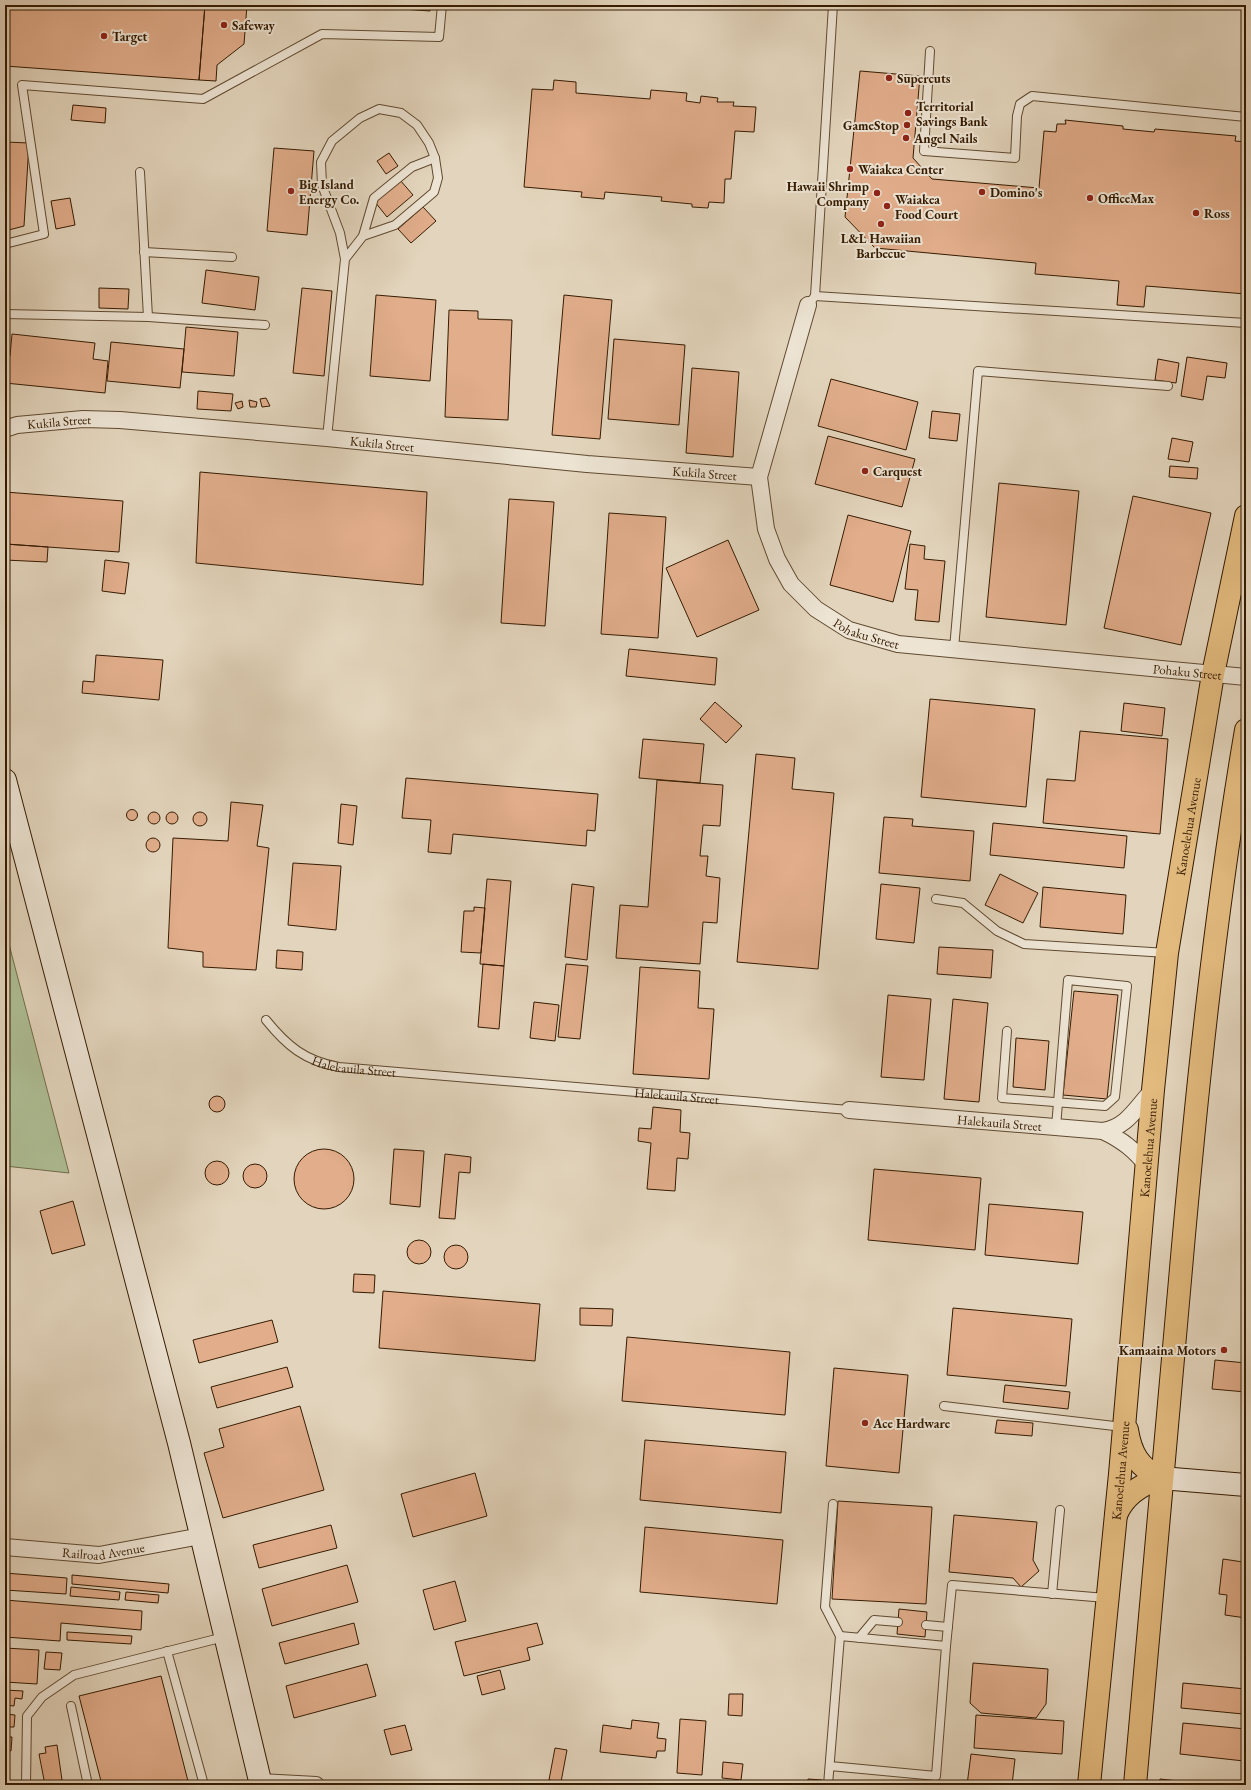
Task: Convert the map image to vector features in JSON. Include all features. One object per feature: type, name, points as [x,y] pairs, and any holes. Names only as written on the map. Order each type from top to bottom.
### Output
[{"type":"highway","name":"Kanoelehua Avenue","points":[[1089,1785],[1167,953],[1213,674],[1246,516]]},
{"type":"highway","points":[[1135,1785],[1161,1478],[1193,1135],[1210,975],[1230,823],[1246,730]]},
{"type":"highway","points":[[1124,1424],[1129,1443],[1135,1455],[1148,1472],[1161,1478]]},
{"type":"highway","points":[[1115,1520],[1120,1507],[1127,1498],[1146,1483],[1161,1478]]},
{"type":"street","name":"Pohaku Street","points":[[812,301],[759,477],[766,529],[777,559],[792,584],[816,609],[848,630],[898,644],[1246,677]]},
{"type":"street","name":"Kukila Street","points":[[5,429],[17,425],[83,419],[120,420],[327,438],[587,464],[759,477]]},
{"type":"street","points":[[5,780],[179,1443],[260,1783],[316,1785]]},
{"type":"street","name":"Halekauila Street","points":[[849,1110],[1103,1131],[1121,1125],[1133,1115],[1153,1090]]},
{"type":"street","name":"Halekauila Street","points":[[1103,1131],[1129,1146],[1139,1155],[1148,1167]]},
{"type":"street","points":[[1161,1478],[1246,1485]]},
{"type":"street","name":"Railroad Avenue","points":[[5,1547],[99,1555],[201,1536]]},
{"type":"lane","points":[[5,244],[44,234],[22,85],[203,99],[322,34],[439,37],[442,5]]},
{"type":"lane","points":[[833,5],[812,301],[1246,323]]},
{"type":"lane","points":[[930,51],[924,151],[1015,158],[1017,116],[1020,104],[1032,96],[1246,117]]},
{"type":"lane","points":[[327,438],[346,259],[340,233],[322,185],[321,162],[332,141],[360,118],[379,109],[401,113],[418,125],[429,142],[435,158],[438,178],[434,192],[395,225],[363,236]]},
{"type":"lane","points":[[346,259],[363,236],[374,198],[412,167],[435,158]]},
{"type":"lane","points":[[140,172],[148,317]]},
{"type":"lane","points":[[144,252],[232,257]]},
{"type":"lane","points":[[5,314],[148,317],[265,325]]},
{"type":"lane","points":[[954,649],[978,370],[1168,386]]},
{"type":"lane","points":[[936,899],[962,903],[997,931],[1024,944],[1167,953]]},
{"type":"lane","points":[[1008,1031],[1002,1098],[1058,1103],[1105,1106],[1115,1097],[1127,986],[1068,980],[1058,1103],[1056,1127]]},
{"type":"lane","name":"Halekauila Street","points":[[266,1020],[283,1041],[294,1049],[309,1058],[339,1067],[849,1110]]},
{"type":"lane","points":[[944,1406],[1124,1424]]},
{"type":"lane","points":[[828,1785],[840,1636],[825,1607],[833,1504]]},
{"type":"lane","points":[[1052,1594],[1060,1510]]},
{"type":"lane","points":[[830,1766],[936,1776],[952,1585],[1107,1598]]},
{"type":"lane","points":[[859,1638],[874,1620],[898,1622]]},
{"type":"lane","points":[[926,1625],[948,1627]]},
{"type":"lane","points":[[840,1636],[946,1646]]},
{"type":"lane","points":[[26,1785],[27,1716],[42,1697],[74,1675],[225,1637]]},
{"type":"lane","points":[[167,1651],[204,1785]]},
{"type":"lane","points":[[71,1706],[88,1785]]},
{"type":"green space","points":[[5,929],[69,1173],[5,1166]]},
{"type":"building","name":"Target","points":[[5,5],[205,5],[199,80],[5,66]]},
{"type":"building","name":"Safeway","points":[[205,5],[247,5],[244,44],[217,65],[216,81],[199,80]]},
{"type":"building","points":[[348,5],[430,5],[430,11]]},
{"type":"building","points":[[860,71],[920,76],[913,158],[932,179],[1039,188],[1044,131],[1056,132],[1057,124],[1066,124],[1065,120],[1123,126],[1123,129],[1154,132],[1155,129],[1236,136],[1235,141],[1246,142],[1246,294],[1146,286],[1144,307],[1117,305],[1119,281],[1035,274],[1036,263],[875,248],[845,217]]},
{"type":"building","points":[[554,80],[576,82],[576,93],[650,99],[651,90],[687,93],[686,101],[700,103],[701,96],[718,98],[717,102],[734,102],[733,106],[756,107],[754,132],[735,131],[731,179],[725,179],[724,203],[709,202],[708,208],[692,207],[692,204],[661,201],[662,197],[605,192],[604,199],[581,197],[582,192],[524,187],[532,89],[553,90]]},
{"type":"building","points":[[73,105],[106,108],[105,123],[71,120]]},
{"type":"building","points":[[5,142],[29,143],[24,226],[5,231]]},
{"type":"building","name":"Big Island Energy Co.","points":[[274,148],[314,151],[307,235],[267,231]]},
{"type":"building","points":[[389,153],[398,166],[386,174],[377,161]]},
{"type":"building","points":[[400,180],[413,195],[387,217],[375,202]]},
{"type":"building","points":[[70,198],[75,225],[56,229],[51,201]]},
{"type":"building","points":[[423,207],[436,221],[411,243],[398,229]]},
{"type":"building","points":[[206,270],[259,277],[255,310],[202,303]]},
{"type":"building","points":[[99,288],[129,289],[128,309],[99,308]]},
{"type":"building","points":[[302,288],[332,291],[324,376],[293,373]]},
{"type":"building","points":[[376,295],[436,300],[430,381],[370,376]]},
{"type":"building","points":[[564,295],[612,300],[600,439],[552,435]]},
{"type":"building","points":[[449,310],[478,311],[478,319],[512,320],[508,420],[445,417]]},
{"type":"building","points":[[186,327],[238,332],[234,376],[182,372]]},
{"type":"building","points":[[12,334],[95,343],[93,359],[108,361],[105,393],[5,383],[5,356],[10,356]]},
{"type":"building","points":[[614,339],[685,345],[679,425],[608,419]]},
{"type":"building","points":[[111,342],[184,349],[180,388],[107,381]]},
{"type":"building","points":[[1187,357],[1227,363],[1225,378],[1207,376],[1203,400],[1181,396]]},
{"type":"building","points":[[1158,359],[1179,363],[1176,383],[1155,380]]},
{"type":"building","points":[[692,368],[739,372],[733,457],[686,453]]},
{"type":"building","points":[[831,379],[918,402],[906,450],[818,426]]},
{"type":"building","points":[[198,391],[233,394],[231,411],[197,409]]},
{"type":"building","points":[[266,398],[270,406],[262,407],[260,399]]},
{"type":"building","points":[[249,400],[257,402],[256,407],[250,407]]},
{"type":"building","points":[[242,401],[243,407],[238,409],[235,403]]},
{"type":"building","points":[[932,411],[960,414],[957,441],[929,438]]},
{"type":"building","name":"Carquest","points":[[828,436],[915,459],[902,507],[815,484]]},
{"type":"building","points":[[1172,438],[1193,442],[1189,462],[1168,459]]},
{"type":"building","points":[[1170,466],[1198,468],[1197,479],[1169,477]]},
{"type":"building","points":[[200,472],[427,492],[423,585],[196,563]]},
{"type":"building","points":[[999,483],[1079,491],[1066,625],[986,617]]},
{"type":"building","points":[[5,492],[123,501],[119,552],[5,544]]},
{"type":"building","points":[[1133,496],[1211,513],[1181,645],[1104,628]]},
{"type":"building","points":[[509,499],[554,502],[545,626],[501,623]]},
{"type":"building","points":[[609,513],[666,517],[658,638],[601,634]]},
{"type":"building","points":[[848,515],[911,531],[893,602],[830,585]]},
{"type":"building","points":[[728,540],[759,610],[697,637],[666,568]]},
{"type":"building","points":[[6,544],[48,547],[47,562],[5,560]]},
{"type":"building","points":[[910,544],[925,546],[924,559],[945,561],[939,622],[915,620],[918,590],[905,589]]},
{"type":"building","points":[[105,560],[129,563],[125,594],[102,591]]},
{"type":"building","points":[[629,649],[717,658],[715,685],[626,676]]},
{"type":"building","points":[[96,655],[163,660],[159,700],[82,693],[83,681],[94,682]]},
{"type":"building","points":[[930,699],[1035,709],[1026,807],[921,797]]},
{"type":"building","points":[[715,702],[742,726],[726,743],[700,719]]},
{"type":"building","points":[[1124,703],[1165,708],[1162,736],[1121,731]]},
{"type":"building","points":[[1080,731],[1168,739],[1160,834],[1043,823],[1047,779],[1075,781]]},
{"type":"building","points":[[643,739],[704,744],[700,783],[639,778]]},
{"type":"building","points":[[756,754],[795,758],[792,789],[834,793],[818,969],[737,962]]},
{"type":"building","points":[[406,778],[598,794],[595,831],[587,830],[586,846],[453,834],[451,854],[428,852],[431,820],[402,818]]},
{"type":"building","points":[[657,780],[723,785],[720,826],[703,825],[700,856],[708,856],[706,876],[720,878],[717,923],[703,922],[700,964],[616,958],[620,905],[648,907]]},
{"type":"building","points":[[231,802],[263,805],[257,846],[269,848],[256,970],[203,967],[203,952],[168,948],[173,838],[228,841]]},
{"type":"building","points":[[341,804],[357,806],[353,845],[338,843]]},
{"type":"building","points":[[132,809],[136,811],[138,815],[136,819],[132,821],[128,819],[126,815],[128,811]]},
{"type":"building","points":[[152,812],[156,812],[160,818],[156,824],[152,824],[148,820],[148,816]]},
{"type":"building","points":[[172,812],[176,814],[178,818],[176,822],[172,824],[168,822],[166,818],[168,814]]},
{"type":"building","points":[[200,812],[205,814],[207,819],[205,824],[200,826],[195,824],[193,819],[195,814]]},
{"type":"building","points":[[884,817],[913,819],[912,826],[974,831],[970,881],[879,873]]},
{"type":"building","points":[[993,823],[1127,836],[1124,868],[990,855]]},
{"type":"building","points":[[150,838],[156,838],[160,842],[160,848],[156,852],[150,852],[146,848],[146,842]]},
{"type":"building","points":[[293,863],[341,866],[336,930],[288,925]]},
{"type":"building","points":[[1000,874],[1038,893],[1023,923],[985,905]]},
{"type":"building","points":[[487,879],[511,881],[504,966],[480,964]]},
{"type":"building","points":[[572,884],[594,887],[587,960],[565,957]]},
{"type":"building","points":[[881,884],[920,888],[914,943],[876,939]]},
{"type":"building","points":[[1043,887],[1126,895],[1123,934],[1040,927]]},
{"type":"building","points":[[474,907],[485,908],[481,953],[461,952],[464,911],[474,911]]},
{"type":"building","points":[[939,947],[993,950],[991,978],[937,974]]},
{"type":"building","points":[[277,950],[303,952],[302,970],[276,968]]},
{"type":"building","points":[[483,964],[504,966],[499,1029],[478,1027]]},
{"type":"building","points":[[566,964],[588,966],[580,1039],[558,1037]]},
{"type":"building","points":[[640,967],[700,971],[698,1008],[714,1009],[709,1079],[633,1074]]},
{"type":"building","points":[[1074,991],[1118,995],[1107,1099],[1063,1095]]},
{"type":"building","points":[[888,995],[931,999],[924,1080],[881,1077]]},
{"type":"building","points":[[953,999],[988,1003],[979,1102],[944,1099]]},
{"type":"building","points":[[534,1002],[559,1005],[555,1041],[530,1038]]},
{"type":"building","points":[[1016,1038],[1049,1041],[1045,1090],[1013,1087]]},
{"type":"building","points":[[217,1096],[223,1098],[225,1104],[223,1110],[217,1112],[211,1110],[209,1104],[211,1098]]},
{"type":"building","points":[[653,1107],[681,1110],[680,1132],[690,1133],[688,1159],[677,1158],[675,1191],[647,1189],[651,1143],[638,1141],[639,1128],[651,1129]]},
{"type":"building","points":[[324,1149],[340,1154],[345,1158],[349,1163],[354,1179],[349,1195],[345,1200],[340,1204],[324,1209],[308,1204],[303,1200],[299,1195],[294,1179],[299,1163],[303,1158],[308,1154]]},
{"type":"building","points":[[394,1149],[424,1151],[420,1207],[390,1204]]},
{"type":"building","points":[[445,1154],[471,1157],[470,1173],[459,1172],[455,1219],[439,1218]]},
{"type":"building","points":[[217,1161],[225,1165],[229,1173],[225,1181],[217,1185],[209,1181],[205,1173],[209,1165]]},
{"type":"building","points":[[255,1164],[263,1168],[267,1176],[263,1184],[255,1188],[247,1184],[243,1176],[247,1168]]},
{"type":"building","points":[[874,1169],[981,1178],[975,1250],[868,1240]]},
{"type":"building","points":[[73,1201],[85,1245],[52,1254],[40,1211]]},
{"type":"building","points":[[989,1204],[1083,1212],[1078,1264],[985,1255]]},
{"type":"building","points":[[419,1240],[427,1244],[431,1252],[427,1260],[419,1264],[411,1260],[407,1252],[411,1244]]},
{"type":"building","points":[[456,1245],[464,1249],[468,1257],[464,1265],[456,1269],[448,1265],[444,1257],[448,1249]]},
{"type":"building","points":[[354,1274],[375,1275],[374,1293],[353,1292]]},
{"type":"building","points":[[383,1291],[540,1304],[535,1361],[379,1348]]},
{"type":"building","points":[[580,1308],[613,1309],[612,1326],[580,1325]]},
{"type":"building","points":[[953,1308],[1072,1319],[1066,1386],[947,1375]]},
{"type":"building","points":[[272,1320],[278,1342],[199,1363],[193,1340]]},
{"type":"building","points":[[627,1337],[790,1352],[785,1415],[622,1401]]},
{"type":"building","points":[[1215,1360],[1246,1363],[1246,1392],[1212,1389]]},
{"type":"building","points":[[287,1367],[293,1387],[217,1408],[211,1387]]},
{"type":"building","points":[[834,1368],[908,1375],[899,1473],[826,1466]]},
{"type":"building","points":[[1005,1385],[1070,1392],[1068,1409],[1003,1402]]},
{"type":"building","points":[[300,1406],[324,1490],[223,1518],[204,1453],[224,1447],[219,1429]]},
{"type":"building","points":[[997,1420],[1033,1423],[1032,1436],[995,1433]]},
{"type":"building","points":[[645,1440],[786,1452],[781,1513],[640,1500]]},
{"type":"building","points":[[475,1473],[487,1516],[413,1537],[401,1494]]},
{"type":"building","points":[[838,1501],[932,1507],[926,1604],[832,1599]]},
{"type":"building","points":[[954,1515],[1037,1522],[1033,1560],[1039,1571],[1021,1587],[1013,1578],[949,1572]]},
{"type":"building","points":[[331,1525],[337,1548],[259,1568],[253,1545]]},
{"type":"building","points":[[645,1527],[783,1540],[777,1604],[640,1592]]},
{"type":"building","points":[[1246,1536],[1246,1618],[1225,1615],[1227,1595],[1219,1594],[1223,1559],[1243,1562]]},
{"type":"building","points":[[347,1565],[358,1602],[272,1626],[262,1589]]},
{"type":"building","points":[[5,1573],[67,1578],[66,1594],[5,1590]]},
{"type":"building","points":[[72,1575],[169,1584],[168,1593],[72,1584]]},
{"type":"building","points":[[455,1581],[466,1621],[434,1630],[423,1590]]},
{"type":"building","points":[[71,1587],[120,1592],[119,1600],[70,1596]]},
{"type":"building","points":[[126,1592],[159,1595],[158,1603],[125,1600]]},
{"type":"building","points":[[5,1600],[142,1611],[141,1630],[61,1623],[60,1641],[5,1637]]},
{"type":"building","points":[[899,1609],[927,1612],[925,1637],[897,1634]]},
{"type":"building","points":[[354,1623],[359,1644],[285,1664],[279,1643]]},
{"type":"building","points":[[537,1623],[543,1644],[527,1648],[530,1660],[464,1676],[455,1642]]},
{"type":"building","points":[[67,1632],[132,1636],[131,1644],[67,1640]]},
{"type":"building","points":[[5,1648],[39,1650],[37,1684],[5,1682]]},
{"type":"building","points":[[46,1652],[62,1653],[60,1670],[44,1669]]},
{"type":"building","points":[[973,1663],[1048,1669],[1046,1704],[1036,1718],[981,1713],[970,1703]]},
{"type":"building","points":[[367,1664],[376,1696],[294,1718],[286,1686]]},
{"type":"building","points":[[500,1670],[505,1689],[482,1695],[477,1676]]},
{"type":"building","points":[[161,1676],[189,1785],[102,1785],[79,1696]]},
{"type":"building","points":[[1183,1683],[1246,1689],[1243,1714],[1181,1708]]},
{"type":"building","points":[[5,1690],[23,1691],[22,1699],[15,1698],[14,1706],[5,1705]]},
{"type":"building","points":[[729,1694],[743,1694],[742,1716],[728,1715]]},
{"type":"building","points":[[5,1714],[15,1715],[14,1727],[5,1727]]},
{"type":"building","points":[[976,1715],[1064,1721],[1062,1754],[974,1748]]},
{"type":"building","points":[[680,1719],[706,1721],[702,1775],[677,1773]]},
{"type":"building","points":[[632,1720],[659,1723],[657,1738],[666,1739],[665,1751],[657,1751],[656,1758],[600,1752],[603,1725],[631,1729]]},
{"type":"building","points":[[1183,1723],[1246,1729],[1244,1761],[1180,1754]]},
{"type":"building","points":[[405,1725],[412,1750],[391,1755],[384,1730]]},
{"type":"building","points":[[5,1737],[12,1737],[11,1751],[5,1750]]},
{"type":"building","points":[[57,1745],[62,1780],[45,1785],[39,1754],[46,1753],[45,1747]]},
{"type":"building","points":[[555,1748],[567,1750],[561,1782],[549,1780]]},
{"type":"building","points":[[971,1754],[1015,1759],[1012,1785],[967,1785]]},
{"type":"building","points":[[5,1760],[9,1760],[9,1773],[5,1773]]},
{"type":"building","points":[[723,1762],[743,1764],[741,1780],[722,1778]]},
{"type":"building","points":[[808,1779],[822,1780],[821,1785],[807,1785]]},
{"type":"building","points":[[1160,1779],[1196,1783],[1196,1785],[1159,1785]]},
{"type":"place","name":"Safeway","points":[[224,25]]},
{"type":"place","name":"Target","points":[[104,36]]},
{"type":"place","name":"Supercuts","points":[[889,78]]},
{"type":"place","name":"Territorial Savings Bank","points":[[908,113]]},
{"type":"place","name":"GameStop","points":[[907,125]]},
{"type":"place","name":"Angel Nails","points":[[906,138]]},
{"type":"place","name":"Waiakea Center","points":[[850,169]]},
{"type":"place","name":"Big Island Energy Co.","points":[[291,191]]},
{"type":"place","name":"Domino's","points":[[982,192]]},
{"type":"place","name":"Hawaii Shrimp Company","points":[[877,193]]},
{"type":"place","name":"OfficeMax","points":[[1090,198]]},
{"type":"place","name":"Waiakea Food Court","points":[[887,206]]},
{"type":"place","name":"Ross","points":[[1196,213]]},
{"type":"place","name":"L&L Hawaiian Barbecue","points":[[881,224]]},
{"type":"place","name":"Carquest","points":[[865,471]]},
{"type":"place","name":"Kamaaina Motors","points":[[1224,1350]]},
{"type":"place","name":"Ace Hardware","points":[[865,1423]]}]
